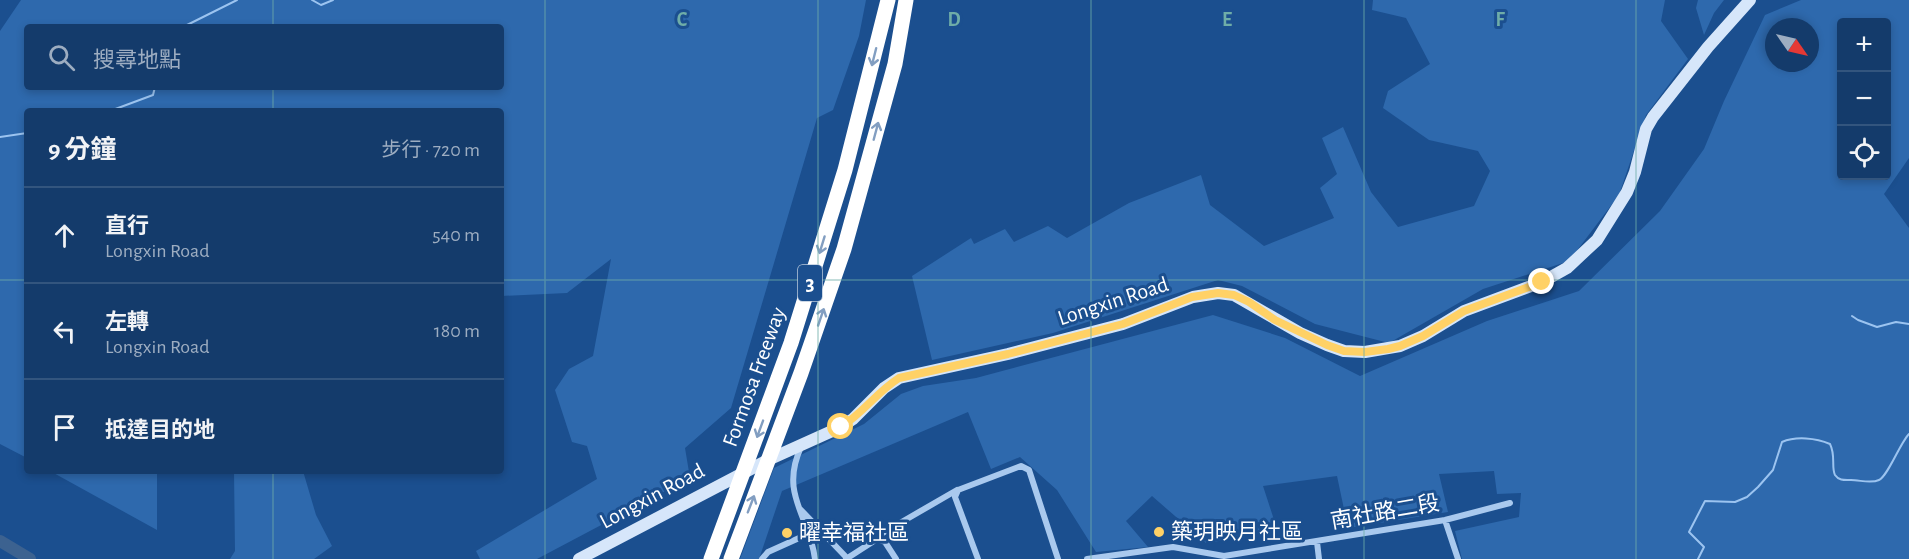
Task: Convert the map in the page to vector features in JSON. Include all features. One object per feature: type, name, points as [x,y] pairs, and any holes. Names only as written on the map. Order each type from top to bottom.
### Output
[{"type":"highway","name":"Formosa Freeway","points":[[711,559],[795,333],[845,170],[888,0]]},
{"type":"highway","name":"Formosa Freeway","points":[[731,559],[801,373],[844,249],[895,64],[906,0]]},
{"type":"street","name":"Longxin Road","points":[[579,559],[760,464],[841,427],[853,419],[884,388],[899,378],[1008,354],[1123,324],[1192,297],[1218,293],[1234,295],[1249,302],[1275,320],[1327,345],[1344,351],[1365,352],[1400,346],[1423,336],[1464,311],[1542,282],[1567,268],[1597,240],[1627,192],[1635,172],[1646,129],[1653,117],[1708,47],[1750,0]]},
{"type":"street","points":[[801,446],[793,473],[797,505],[816,559]]},
{"type":"street","points":[[797,505],[847,559],[881,534],[958,490],[1021,466],[1029,470],[1058,559]]},
{"type":"street","points":[[958,490],[955,497],[978,559]]},
{"type":"street","name":"南社路二段","points":[[1087,559],[1173,547],[1224,557],[1445,520],[1509,503]]},
{"type":"street","points":[[1445,520],[1458,559]]},
{"type":"street","points":[[762,559],[768,552],[808,534]]},
{"type":"street","points":[[877,539],[885,542],[896,559]]},
{"type":"street","points":[[1317,542],[1319,559]]},
{"type":"shaded area","points":[[21,0],[866,0],[859,36],[833,110],[817,118],[731,408],[685,448],[690,478],[537,559],[480,559],[476,551],[597,479],[587,446],[572,442],[555,390],[569,369],[593,356],[611,259],[567,293],[504,296],[504,108],[24,108],[24,456],[0,444],[0,31]]},
{"type":"shaded area","points":[[1373,0],[1665,0],[1661,21],[1688,59],[1646,115],[1619,195],[1569,261],[1483,289],[1389,343],[1315,324],[1242,286],[1218,280],[1053,333],[932,360],[912,276],[971,238],[974,244],[1005,229],[1014,242],[1048,226],[1067,238],[1129,203],[1201,175],[1210,205],[1264,246],[1334,218],[1320,188],[1337,174],[1322,138],[1343,127],[1371,192],[1398,227],[1474,206],[1490,171],[1478,151],[1429,140],[1383,108],[1388,91],[1430,64],[1406,18],[1372,10]]},
{"type":"shaded area","points":[[1698,0],[1724,0],[1714,13],[1704,35],[1696,8]]},
{"type":"shaded area","points":[[1801,0],[1909,0],[1909,158],[1884,194],[1909,228],[1909,559],[1462,559],[1455,531],[1519,517],[1521,493],[1497,494],[1494,471],[1439,474],[1448,512],[1348,528],[1337,476],[1263,486],[1278,532],[1206,543],[1152,496],[1126,521],[1148,547],[1096,552],[1057,490],[1020,457],[991,469],[968,412],[782,491],[759,559],[740,559],[774,468],[864,424],[901,394],[923,386],[976,378],[1213,315],[1285,338],[1360,376],[1487,321],[1579,291],[1660,211],[1704,149],[1765,15]]},
{"type":"shaded area","points":[[55,474],[157,474],[157,530]]},
{"type":"shaded area","points":[[234,474],[304,474],[316,515],[332,546],[314,559],[230,559],[235,551]]},
{"type":"waterway","points":[[189,24],[237,0]]},
{"type":"waterway","points":[[312,0],[321,5],[333,0]]},
{"type":"waterway","points":[[118,108],[153,95],[154,90]]},
{"type":"waterway","points":[[0,137],[24,133]]},
{"type":"waterway","points":[[1852,316],[1877,327],[1896,322],[1909,324]]},
{"type":"waterway","points":[[1698,559],[1704,547],[1689,532],[1705,501],[1735,502],[1747,497],[1773,470],[1782,442],[1806,439],[1830,444],[1834,472],[1838,478],[1873,482],[1883,477],[1909,434]]},
{"type":"waterway","points":[[0,541],[30,559]]},
{"type":"place","name":"築玥映月社區","points":[[1159,532]]},
{"type":"place","name":"曜幸福社區","points":[[787,533]]},
{"type":"route","points":[[841,427],[853,419],[884,388],[899,378],[977,362],[1123,324],[1192,297],[1218,293],[1234,295],[1249,302],[1275,320],[1327,345],[1344,351],[1365,352],[1400,346],[1423,336],[1464,311],[1542,282]]}]
